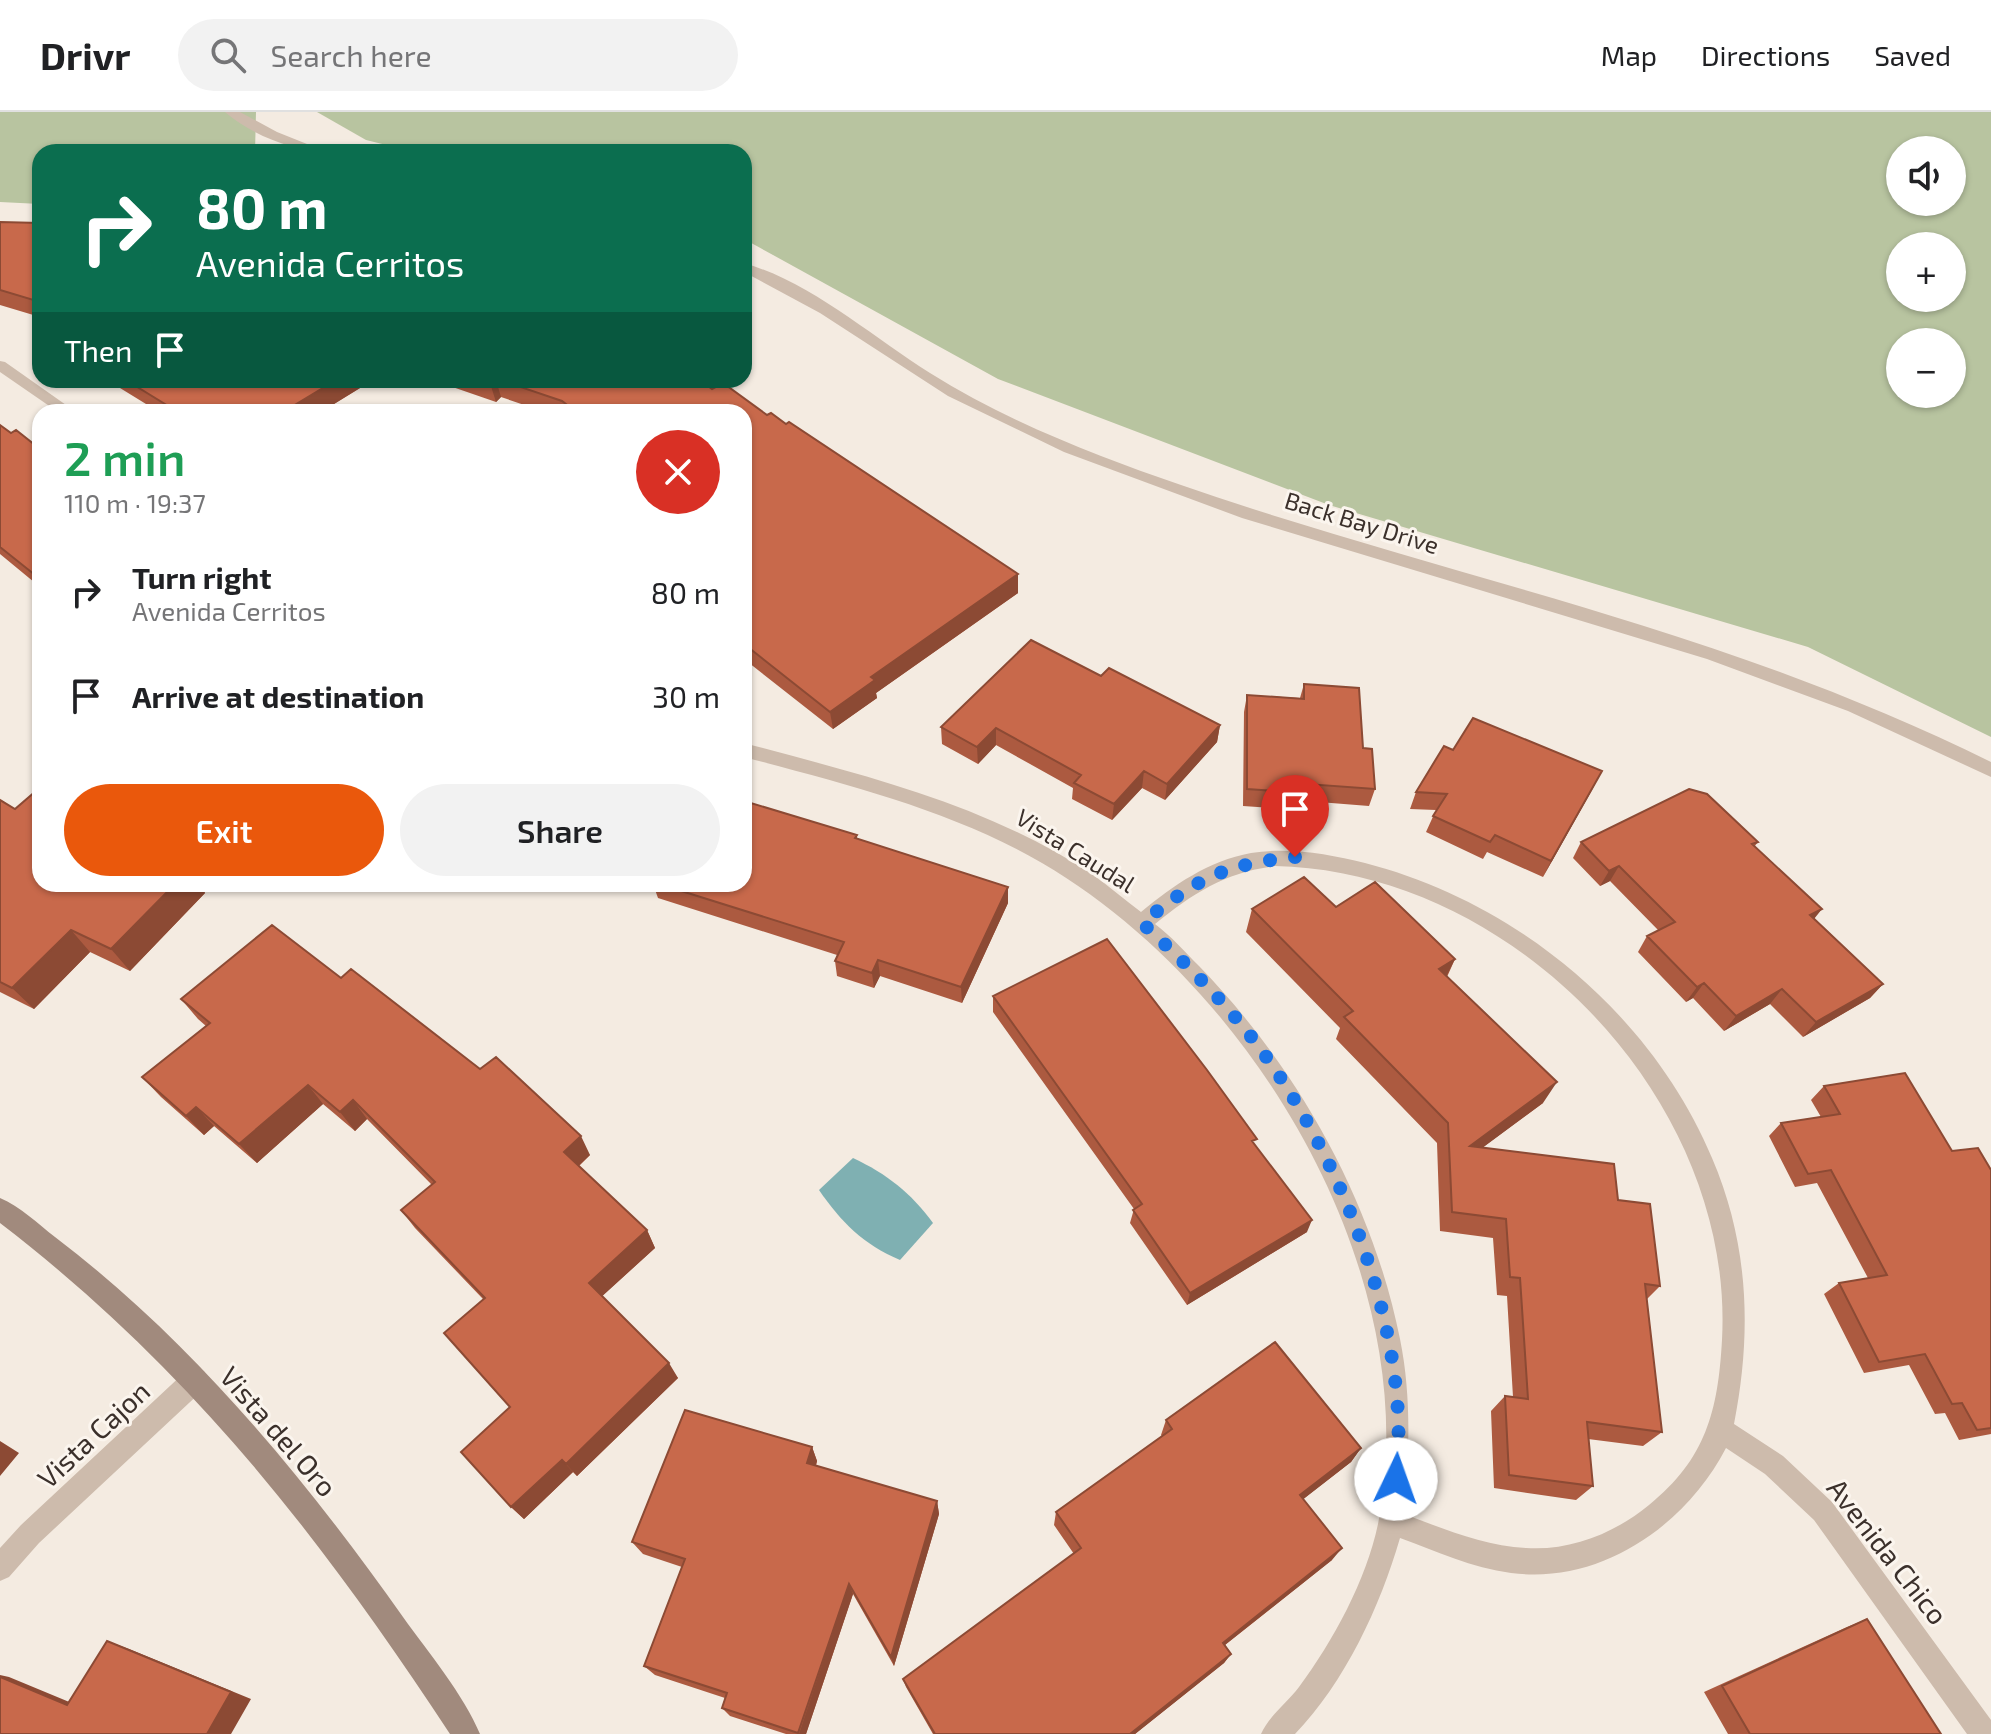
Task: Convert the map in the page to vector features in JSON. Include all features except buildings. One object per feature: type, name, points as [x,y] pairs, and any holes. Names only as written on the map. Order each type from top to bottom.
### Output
[{"type":"street","points":[[231,112],[273,135],[298,144]]},
{"type":"street","name":"Back Bay Drive","points":[[752,271],[819,306],[913,370],[957,395],[1095,459],[1194,496],[1552,603],[1769,674],[1863,709],[1991,770]]},
{"type":"street","points":[[0,365],[32,387]]},
{"type":"street","points":[[33,388],[56,404]]},
{"type":"street","name":"Vista Caudal","points":[[752,752],[903,793],[967,816],[1028,846],[1087,881],[1142,923],[1194,971],[1242,1025],[1306,1119],[1341,1190],[1370,1269],[1395,1373],[1398,1458],[1390,1522],[1370,1589],[1326,1673],[1275,1734]]},
{"type":"street","points":[[1142,923],[1205,877],[1244,863],[1295,857],[1339,863],[1418,887],[1493,925],[1546,961],[1611,1020],[1665,1090],[1697,1149],[1720,1213],[1736,1303],[1733,1371],[1720,1429],[1716,1442],[1687,1488],[1647,1525],[1600,1550],[1547,1561],[1490,1556],[1390,1522]]},
{"type":"street","name":"Vista del Oro","points":[[0,1209],[106,1295],[195,1380],[294,1491],[393,1621],[466,1734]]},
{"type":"street","name":"Vista Cajon","points":[[0,1568],[30,1534],[195,1380]]},
{"type":"street","name":"Avenida Chico","points":[[1720,1429],[1774,1465],[1823,1511],[1984,1734]]},
{"type":"green space","points":[[0,112],[256,112],[255,144],[32,144],[32,204],[0,202]]},
{"type":"green space","points":[[317,112],[1991,112],[1991,737],[1808,647],[1329,505],[998,379],[752,243],[752,144],[382,144],[366,140]]},
{"type":"water","points":[[853,1158],[898,1185],[933,1223],[900,1260],[854,1231],[819,1190]]},
{"type":"route","points":[[1295,857],[1244,863],[1205,877],[1142,923],[1194,971],[1242,1025],[1306,1119],[1341,1190],[1370,1269],[1395,1373],[1396,1479]]}]
